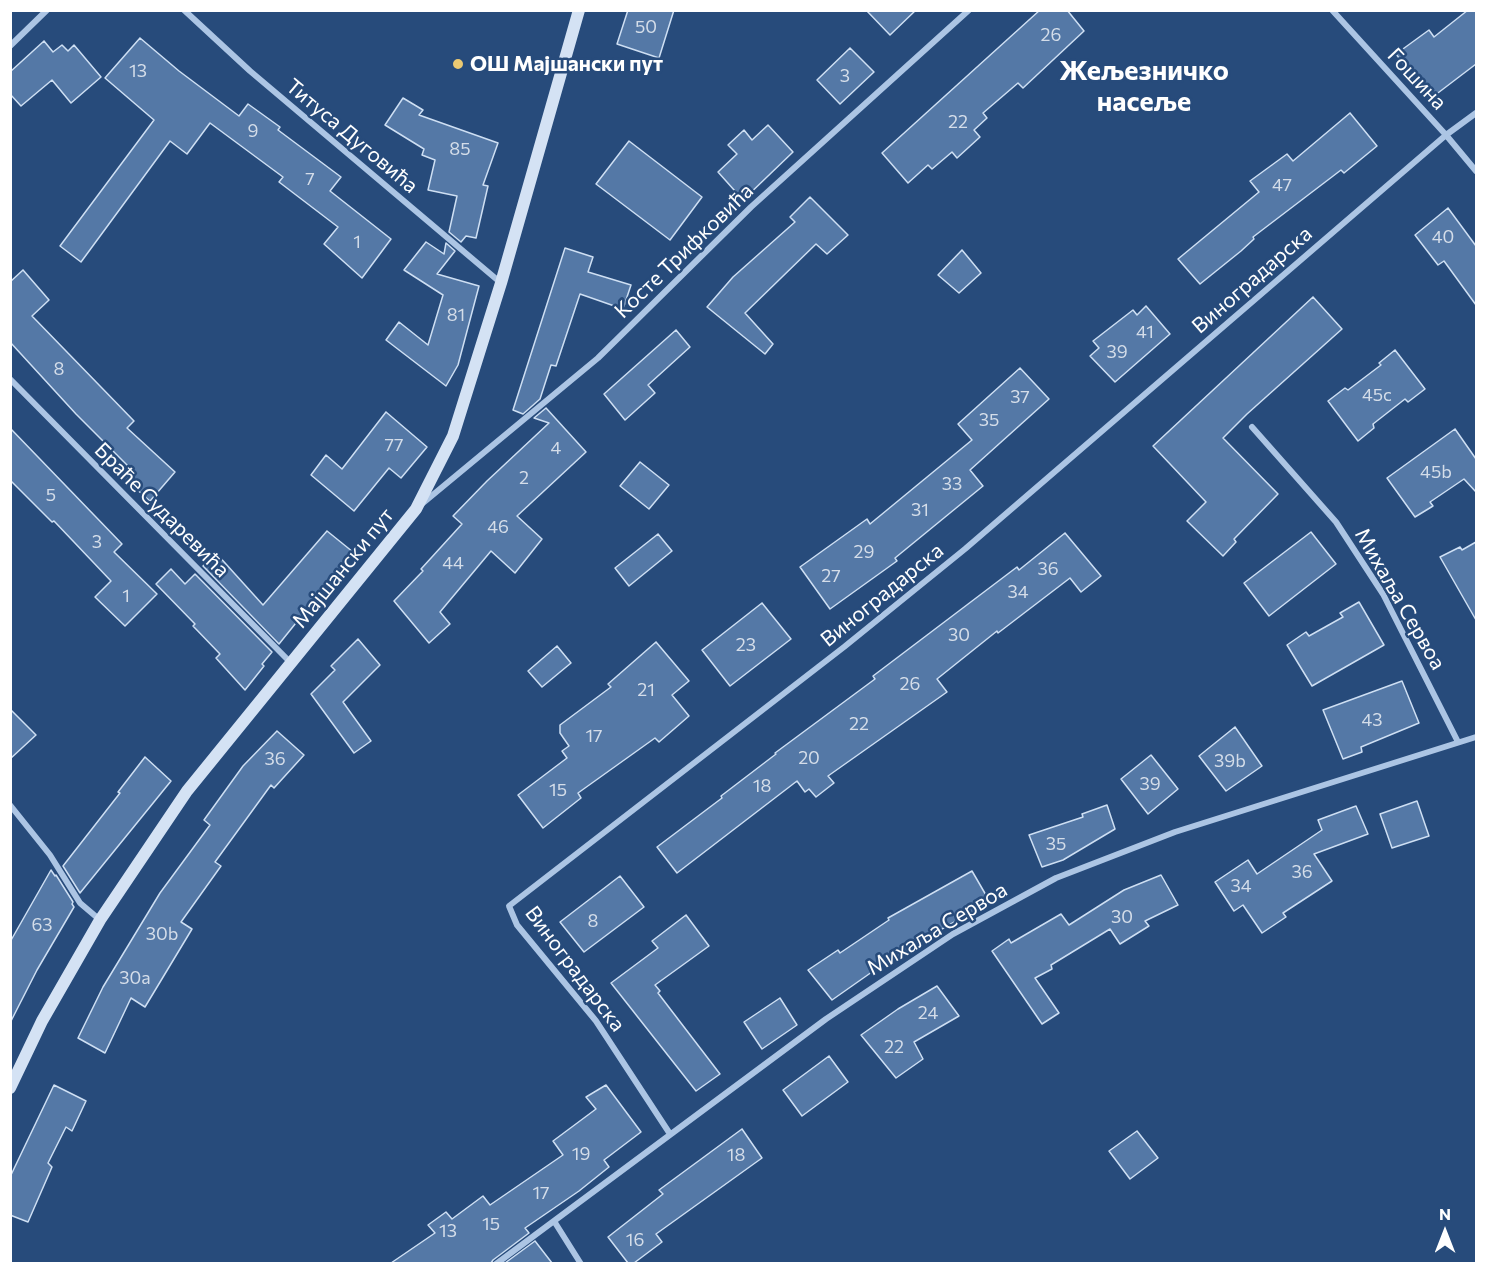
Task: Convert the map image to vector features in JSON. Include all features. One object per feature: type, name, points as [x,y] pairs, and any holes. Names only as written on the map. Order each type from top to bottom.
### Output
[{"type":"street","points":[[10,46],[47,10]]},
{"type":"street","name":"Титуса Дуговића","points":[[184,10],[250,71],[501,283]]},
{"type":"street","name":"Мајшански пут","points":[[10,1088],[42,1021],[100,920],[187,791],[416,509],[453,436],[501,283],[579,10]]},
{"type":"street","name":"Косте Трифковића","points":[[416,509],[598,358],[751,207],[969,10]]},
{"type":"street","name":"Гошина","points":[[1332,10],[1476,171]]},
{"type":"street","name":"Виноградарска","points":[[670,1134],[596,1021],[517,925],[509,906],[844,647],[965,549],[1446,135],[1476,113]]},
{"type":"street","name":"Браће Сударевића","points":[[10,379],[291,663]]},
{"type":"street","name":"Михаља Сервоа","points":[[1252,427],[1336,522],[1383,594],[1458,742]]},
{"type":"street","name":"Михаља Сервоа","points":[[496,1263],[826,1019],[953,934],[1056,878],[1175,832],[1476,736]]},
{"type":"street","points":[[10,805],[50,855],[80,903],[100,920]]},
{"type":"street","points":[[554,1221],[580,1263]]},
{"type":"building","points":[[628,10],[674,10],[659,58],[617,44]]},
{"type":"building","points":[[866,10],[916,10],[890,35]]},
{"type":"building","points":[[1040,10],[1067,10],[1084,31],[1023,88],[1018,83],[983,113],[987,118],[974,130],[980,137],[957,158],[952,152],[932,169],[928,165],[908,183],[882,153]]},
{"type":"building","points":[[1468,10],[1476,10],[1476,64],[1430,99],[1396,54],[1429,30],[1434,37]]},
{"type":"building","points":[[140,38],[239,116],[248,104],[280,127],[278,130],[341,177],[330,191],[391,239],[362,278],[324,244],[338,227],[279,182],[283,177],[210,123],[187,154],[170,141],[81,262],[60,246],[154,120],[105,78]]},
{"type":"building","points":[[44,41],[53,52],[62,45],[68,51],[74,45],[101,77],[71,103],[52,80],[21,106],[10,94],[10,72]]},
{"type":"building","points":[[850,48],[874,72],[840,104],[817,80]]},
{"type":"building","points":[[403,98],[423,110],[419,115],[498,143],[483,185],[488,186],[476,238],[466,236],[461,242],[449,232],[457,196],[428,190],[435,160],[422,155],[424,149],[385,125]]},
{"type":"building","points":[[1350,113],[1377,146],[1344,173],[1341,170],[1253,237],[1254,239],[1241,251],[1200,284],[1178,259],[1259,192],[1250,181],[1287,154],[1293,161]]},
{"type":"building","points":[[768,125],[793,152],[743,200],[718,172],[737,154],[728,145],[744,130],[752,140]]},
{"type":"building","points":[[629,141],[702,197],[670,240],[596,184]]},
{"type":"building","points":[[810,197],[848,235],[827,254],[816,244],[745,313],[773,344],[765,354],[707,307],[733,277],[795,222],[790,217]]},
{"type":"building","points":[[1448,208],[1476,246],[1476,305],[1444,261],[1438,265],[1415,235]]},
{"type":"building","points":[[426,242],[444,254],[446,243],[455,251],[437,274],[479,286],[458,365],[446,386],[386,340],[399,322],[428,345],[443,295],[404,270]]},
{"type":"building","points":[[565,248],[593,257],[588,272],[631,285],[623,309],[580,294],[556,366],[551,365],[540,399],[523,414],[513,410]]},
{"type":"building","points":[[962,250],[981,273],[959,293],[938,275]]},
{"type":"building","points":[[23,270],[49,300],[32,316],[134,421],[127,428],[175,472],[150,501],[126,480],[134,472],[76,414],[10,342],[10,282]]},
{"type":"building","points":[[1313,297],[1342,329],[1223,438],[1278,494],[1234,539],[1236,542],[1223,556],[1187,521],[1206,502],[1153,446]]},
{"type":"building","points":[[1146,306],[1170,334],[1115,382],[1090,356],[1099,348],[1093,341],[1133,310],[1137,315]]},
{"type":"building","points":[[676,330],[690,347],[648,385],[655,393],[625,420],[604,394]]},
{"type":"building","points":[[1395,350],[1425,389],[1408,402],[1405,399],[1373,424],[1374,428],[1358,441],[1328,401],[1345,388],[1348,390],[1381,365],[1379,363]]},
{"type":"building","points":[[1020,368],[1049,399],[970,470],[983,486],[895,558],[897,561],[830,609],[800,567],[867,519],[870,524],[972,440],[958,424]]},
{"type":"building","points":[[546,408],[586,452],[517,516],[542,539],[515,573],[491,551],[440,612],[450,624],[429,643],[394,601],[423,571],[421,569],[462,524],[453,516],[549,423],[534,418]]},
{"type":"building","points":[[386,412],[427,447],[401,478],[389,468],[354,511],[311,475],[326,455],[342,469]]},
{"type":"building","points":[[10,428],[122,544],[114,552],[157,594],[125,626],[95,597],[111,581],[54,521],[52,522],[10,480]]},
{"type":"building","points":[[1455,429],[1476,459],[1476,492],[1464,479],[1430,502],[1433,506],[1415,517],[1387,478]]},
{"type":"building","points":[[640,462],[669,485],[649,509],[620,486]]},
{"type":"building","points":[[327,531],[353,552],[279,644],[203,566],[216,553],[263,605]]},
{"type":"building","points":[[1311,532],[1336,564],[1269,616],[1244,583]]},
{"type":"building","points":[[1065,533],[1101,576],[1081,592],[1070,578],[998,633],[997,631],[937,679],[947,692],[828,776],[834,783],[816,797],[809,789],[805,792],[797,781],[677,873],[657,847],[722,798],[721,796],[775,753],[875,679],[873,676],[1017,567],[1019,570]]},
{"type":"building","points":[[658,534],[672,551],[629,586],[615,568]]},
{"type":"building","points":[[1476,542],[1476,620],[1440,557],[1460,547],[1462,550]]},
{"type":"building","points":[[171,569],[185,584],[195,574],[272,652],[245,690],[216,658],[220,654],[193,626],[195,624],[156,584]]},
{"type":"building","points":[[1359,602],[1384,645],[1312,686],[1287,645],[1306,632],[1309,636],[1343,617],[1340,613]]},
{"type":"building","points":[[762,603],[791,639],[730,686],[702,650]]},
{"type":"building","points":[[358,639],[380,665],[343,702],[371,741],[354,753],[311,694],[335,670],[331,666]]},
{"type":"building","points":[[656,642],[689,681],[672,695],[689,716],[659,742],[655,738],[578,793],[581,798],[543,828],[518,795],[567,758],[562,751],[569,746],[560,733],[560,725],[611,687],[608,684]]},
{"type":"building","points":[[557,646],[571,663],[542,687],[528,671]]},
{"type":"building","points":[[1402,681],[1419,723],[1361,747],[1362,752],[1343,759],[1323,710]]},
{"type":"building","points":[[10,709],[36,735],[10,759]]},
{"type":"building","points":[[1235,727],[1262,766],[1226,791],[1199,756]]},
{"type":"building","points":[[277,731],[304,755],[274,788],[271,785],[215,862],[221,866],[181,922],[192,929],[145,1007],[131,998],[105,1053],[78,1038],[103,987],[160,893],[210,825],[204,820],[243,766]]},
{"type":"building","points":[[1151,755],[1178,789],[1148,814],[1121,779]]},
{"type":"building","points":[[145,757],[171,781],[80,893],[63,866]]},
{"type":"building","points":[[1417,801],[1429,836],[1392,848],[1380,814]]},
{"type":"building","points":[[1107,805],[1115,829],[1063,860],[1042,867],[1029,835],[1083,817],[1082,814]]},
{"type":"building","points":[[1356,806],[1368,834],[1314,854],[1332,881],[1283,913],[1286,917],[1262,933],[1243,905],[1234,911],[1215,882],[1248,860],[1257,874],[1322,830],[1318,820]]},
{"type":"building","points":[[51,870],[74,907],[37,970],[10,1023],[10,942]]},
{"type":"building","points":[[972,871],[990,902],[879,967],[832,1000],[808,970],[838,950],[840,953],[889,920],[888,918]]},
{"type":"building","points":[[1161,875],[1178,905],[1145,921],[1149,926],[1120,944],[1110,929],[1051,965],[1052,969],[1035,978],[1059,1013],[1042,1024],[992,951],[1009,939],[1011,943],[1061,914],[1069,925],[1124,890]]},
{"type":"building","points":[[620,876],[644,907],[584,952],[560,922]]},
{"type":"building","points":[[686,915],[709,946],[655,985],[660,991],[658,993],[720,1074],[696,1091],[611,983],[658,948],[652,941]]},
{"type":"building","points":[[937,986],[959,1016],[914,1042],[923,1059],[896,1078],[861,1035],[898,1009]]},
{"type":"building","points":[[780,998],[797,1025],[762,1049],[744,1022]]},
{"type":"building","points":[[829,1056],[848,1082],[802,1116],[783,1090]]},
{"type":"building","points":[[54,1085],[86,1101],[72,1131],[66,1127],[48,1163],[52,1167],[28,1222],[10,1215],[10,1177]]},
{"type":"building","points":[[606,1085],[641,1132],[604,1160],[609,1167],[525,1228],[529,1233],[491,1263],[391,1263],[435,1233],[428,1225],[446,1212],[452,1219],[483,1196],[490,1205],[563,1155],[553,1141],[596,1109],[586,1097]]},
{"type":"building","points":[[742,1129],[762,1158],[656,1234],[662,1242],[634,1263],[628,1263],[608,1237],[663,1194],[659,1190]]},
{"type":"building","points":[[1137,1131],[1158,1158],[1130,1179],[1109,1151]]},
{"type":"building","points":[[535,1241],[552,1263],[505,1263]]},
{"type":"place","name":"ОШ Мајшански пут","points":[[458,64]]},
{"type":"district","name":"Жељезничко насеље","points":[[1144,86]]}]
